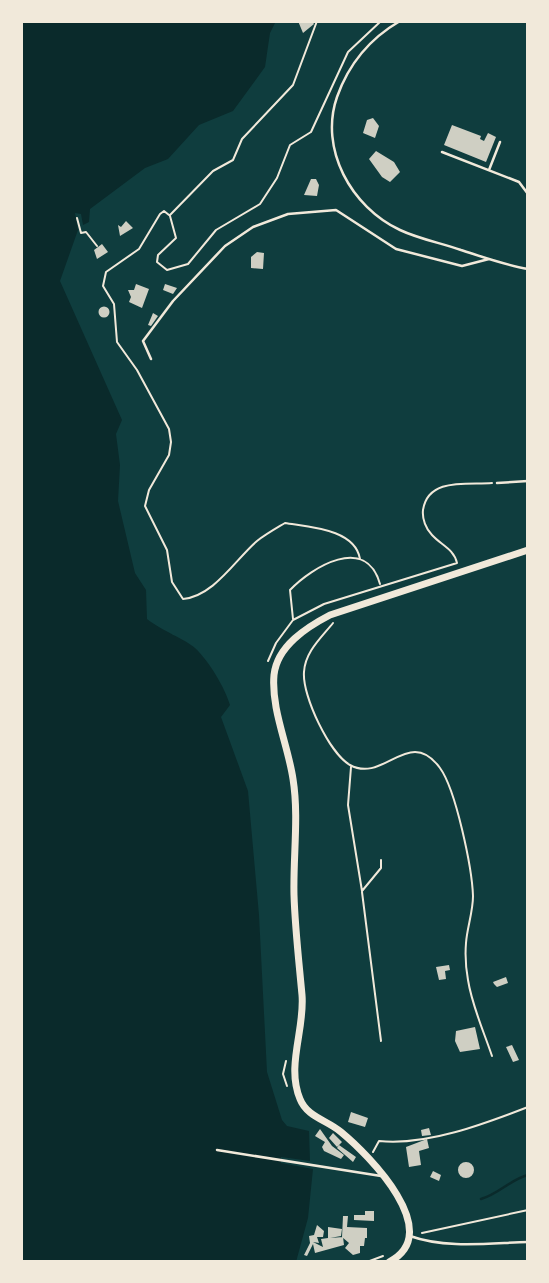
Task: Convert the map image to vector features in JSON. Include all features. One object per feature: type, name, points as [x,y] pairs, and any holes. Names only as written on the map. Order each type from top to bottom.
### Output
[{"type":"street","points":[[389,1258],[406,1247],[410,1236],[407,1211],[370,1161],[339,1130],[308,1111],[297,1089],[296,1054],[304,1017],[294,897],[293,780],[275,696],[274,673],[293,640],[309,625],[345,609],[528,550]]},
{"type":"lane","points":[[400,21],[370,42],[355,60],[341,86],[331,126],[339,166],[363,202],[399,230],[489,259],[528,268]]},
{"type":"lane","points":[[489,170],[500,142]]},
{"type":"lane","points":[[442,152],[519,182],[528,194]]},
{"type":"lane","points":[[151,359],[143,341],[173,301],[225,246],[253,227],[275,218],[302,211],[336,210],[396,249],[462,266],[489,259]]},
{"type":"lane","points":[[497,482],[528,481]]},
{"type":"lane","points":[[217,1150],[374,1174],[384,1178]]},
{"type":"lane","points":[[410,1236],[423,1241],[470,1244],[528,1242]]},
{"type":"path","points":[[169,215],[213,171],[233,160],[242,139],[293,85],[317,21]]},
{"type":"path","points":[[360,559],[356,548],[343,538],[318,528],[285,523],[255,543],[224,575],[197,595],[183,599],[176,594],[167,550],[145,506],[149,489],[169,455],[169,429],[137,370],[117,342],[114,304],[103,286],[106,272],[139,249],[164,211],[169,215],[176,238],[158,255],[157,262],[167,270],[188,264],[216,230],[260,204],[276,178],[290,145],[311,132],[348,52],[381,21]]},
{"type":"path","points":[[77,218],[81,233],[86,232],[97,246]]},
{"type":"path","points":[[380,584],[370,566],[360,559],[336,558],[306,573],[290,590],[293,620],[324,604],[457,563],[455,555],[430,535],[424,523],[425,501],[432,492],[442,486],[497,482]]},
{"type":"path","points":[[345,609],[311,649],[304,673],[311,709],[339,755],[351,766],[371,768],[402,753],[416,751],[428,754],[442,769],[458,812],[473,896],[465,945],[468,983],[492,1056]]},
{"type":"path","points":[[351,766],[348,805],[381,1041]]},
{"type":"path","points":[[362,891],[381,868],[381,860]]},
{"type":"path","points":[[370,1161],[375,1157],[372,1153],[379,1141],[402,1144],[475,1127],[528,1108]]},
{"type":"path","points":[[410,1236],[528,1210]]},
{"type":"path","points":[[367,1262],[389,1258]]},
{"type":"water","points":[[21,21],[276,21],[270,33],[265,67],[233,111],[199,125],[168,159],[145,168],[90,209],[89,222],[83,225],[81,214],[75,213],[78,230],[60,281],[122,420],[116,434],[120,465],[118,501],[135,573],[146,590],[147,619],[200,653],[216,675],[230,705],[221,717],[248,791],[259,915],[267,1072],[282,1120],[287,1126],[309,1131],[310,1161],[281,1157],[281,1163],[313,1169],[308,1218],[296,1262],[21,1262]]},
{"type":"building","points":[[298,21],[312,21],[314,24],[303,33]]},
{"type":"building","points":[[373,118],[379,126],[375,138],[363,133],[367,120]]},
{"type":"building","points":[[452,125],[481,136],[480,139],[484,141],[488,133],[496,137],[486,162],[444,145]]},
{"type":"building","points":[[376,151],[394,162],[400,172],[390,182],[382,177],[369,159]]},
{"type":"building","points":[[311,179],[316,179],[319,185],[317,196],[304,195]]},
{"type":"building","points":[[126,221],[133,228],[120,236],[118,225],[121,227]]},
{"type":"building","points":[[102,244],[108,252],[97,259],[94,250]]},
{"type":"building","points":[[257,252],[264,253],[263,269],[251,268],[251,257]]},
{"type":"building","points":[[136,284],[149,289],[142,308],[129,302],[131,297],[128,290],[134,290]]},
{"type":"building","points":[[165,284],[177,288],[173,294],[163,290]]},
{"type":"building","points":[[104,307],[108,308],[108,316],[104,317],[100,316],[99,312],[100,308]]},
{"type":"building","points":[[153,313],[158,316],[151,326],[148,325]]},
{"type":"building","points":[[449,965],[450,970],[445,971],[446,979],[439,980],[436,967]]},
{"type":"building","points":[[506,977],[508,983],[497,987],[493,982]]},
{"type":"building","points":[[475,1027],[480,1049],[460,1052],[455,1041],[456,1031]]},
{"type":"building","points":[[512,1045],[519,1060],[513,1062],[506,1047]]},
{"type":"building","points":[[351,1112],[368,1118],[365,1127],[348,1122]]},
{"type":"building","points":[[429,1128],[431,1135],[422,1136],[421,1130]]},
{"type":"building","points":[[320,1129],[332,1146],[344,1155],[341,1159],[324,1151],[322,1147],[325,1142],[315,1136]]},
{"type":"building","points":[[333,1133],[342,1142],[337,1147],[329,1138]]},
{"type":"building","points":[[427,1139],[429,1148],[419,1151],[421,1165],[409,1167],[406,1147]]},
{"type":"building","points":[[339,1145],[356,1157],[353,1162],[337,1148]]},
{"type":"building","points":[[466,1162],[472,1164],[472,1176],[466,1178],[460,1176],[458,1170],[460,1164]]},
{"type":"building","points":[[433,1171],[441,1175],[439,1181],[430,1177]]},
{"type":"building","points":[[365,1211],[374,1211],[374,1221],[354,1220],[354,1215],[365,1215]]},
{"type":"building","points":[[343,1216],[348,1216],[347,1227],[367,1228],[367,1238],[364,1246],[360,1246],[360,1253],[353,1255],[345,1248],[349,1243],[342,1237]]},
{"type":"building","points":[[317,1225],[324,1231],[323,1237],[317,1237],[319,1243],[313,1242],[323,1247],[321,1239],[328,1238],[328,1227],[342,1229],[341,1236],[330,1238],[343,1237],[344,1245],[315,1253],[313,1244],[307,1256],[304,1255],[310,1243],[309,1236],[314,1235]]},
{"type":"waterway","points":[[481,1199],[528,1175]]}]
